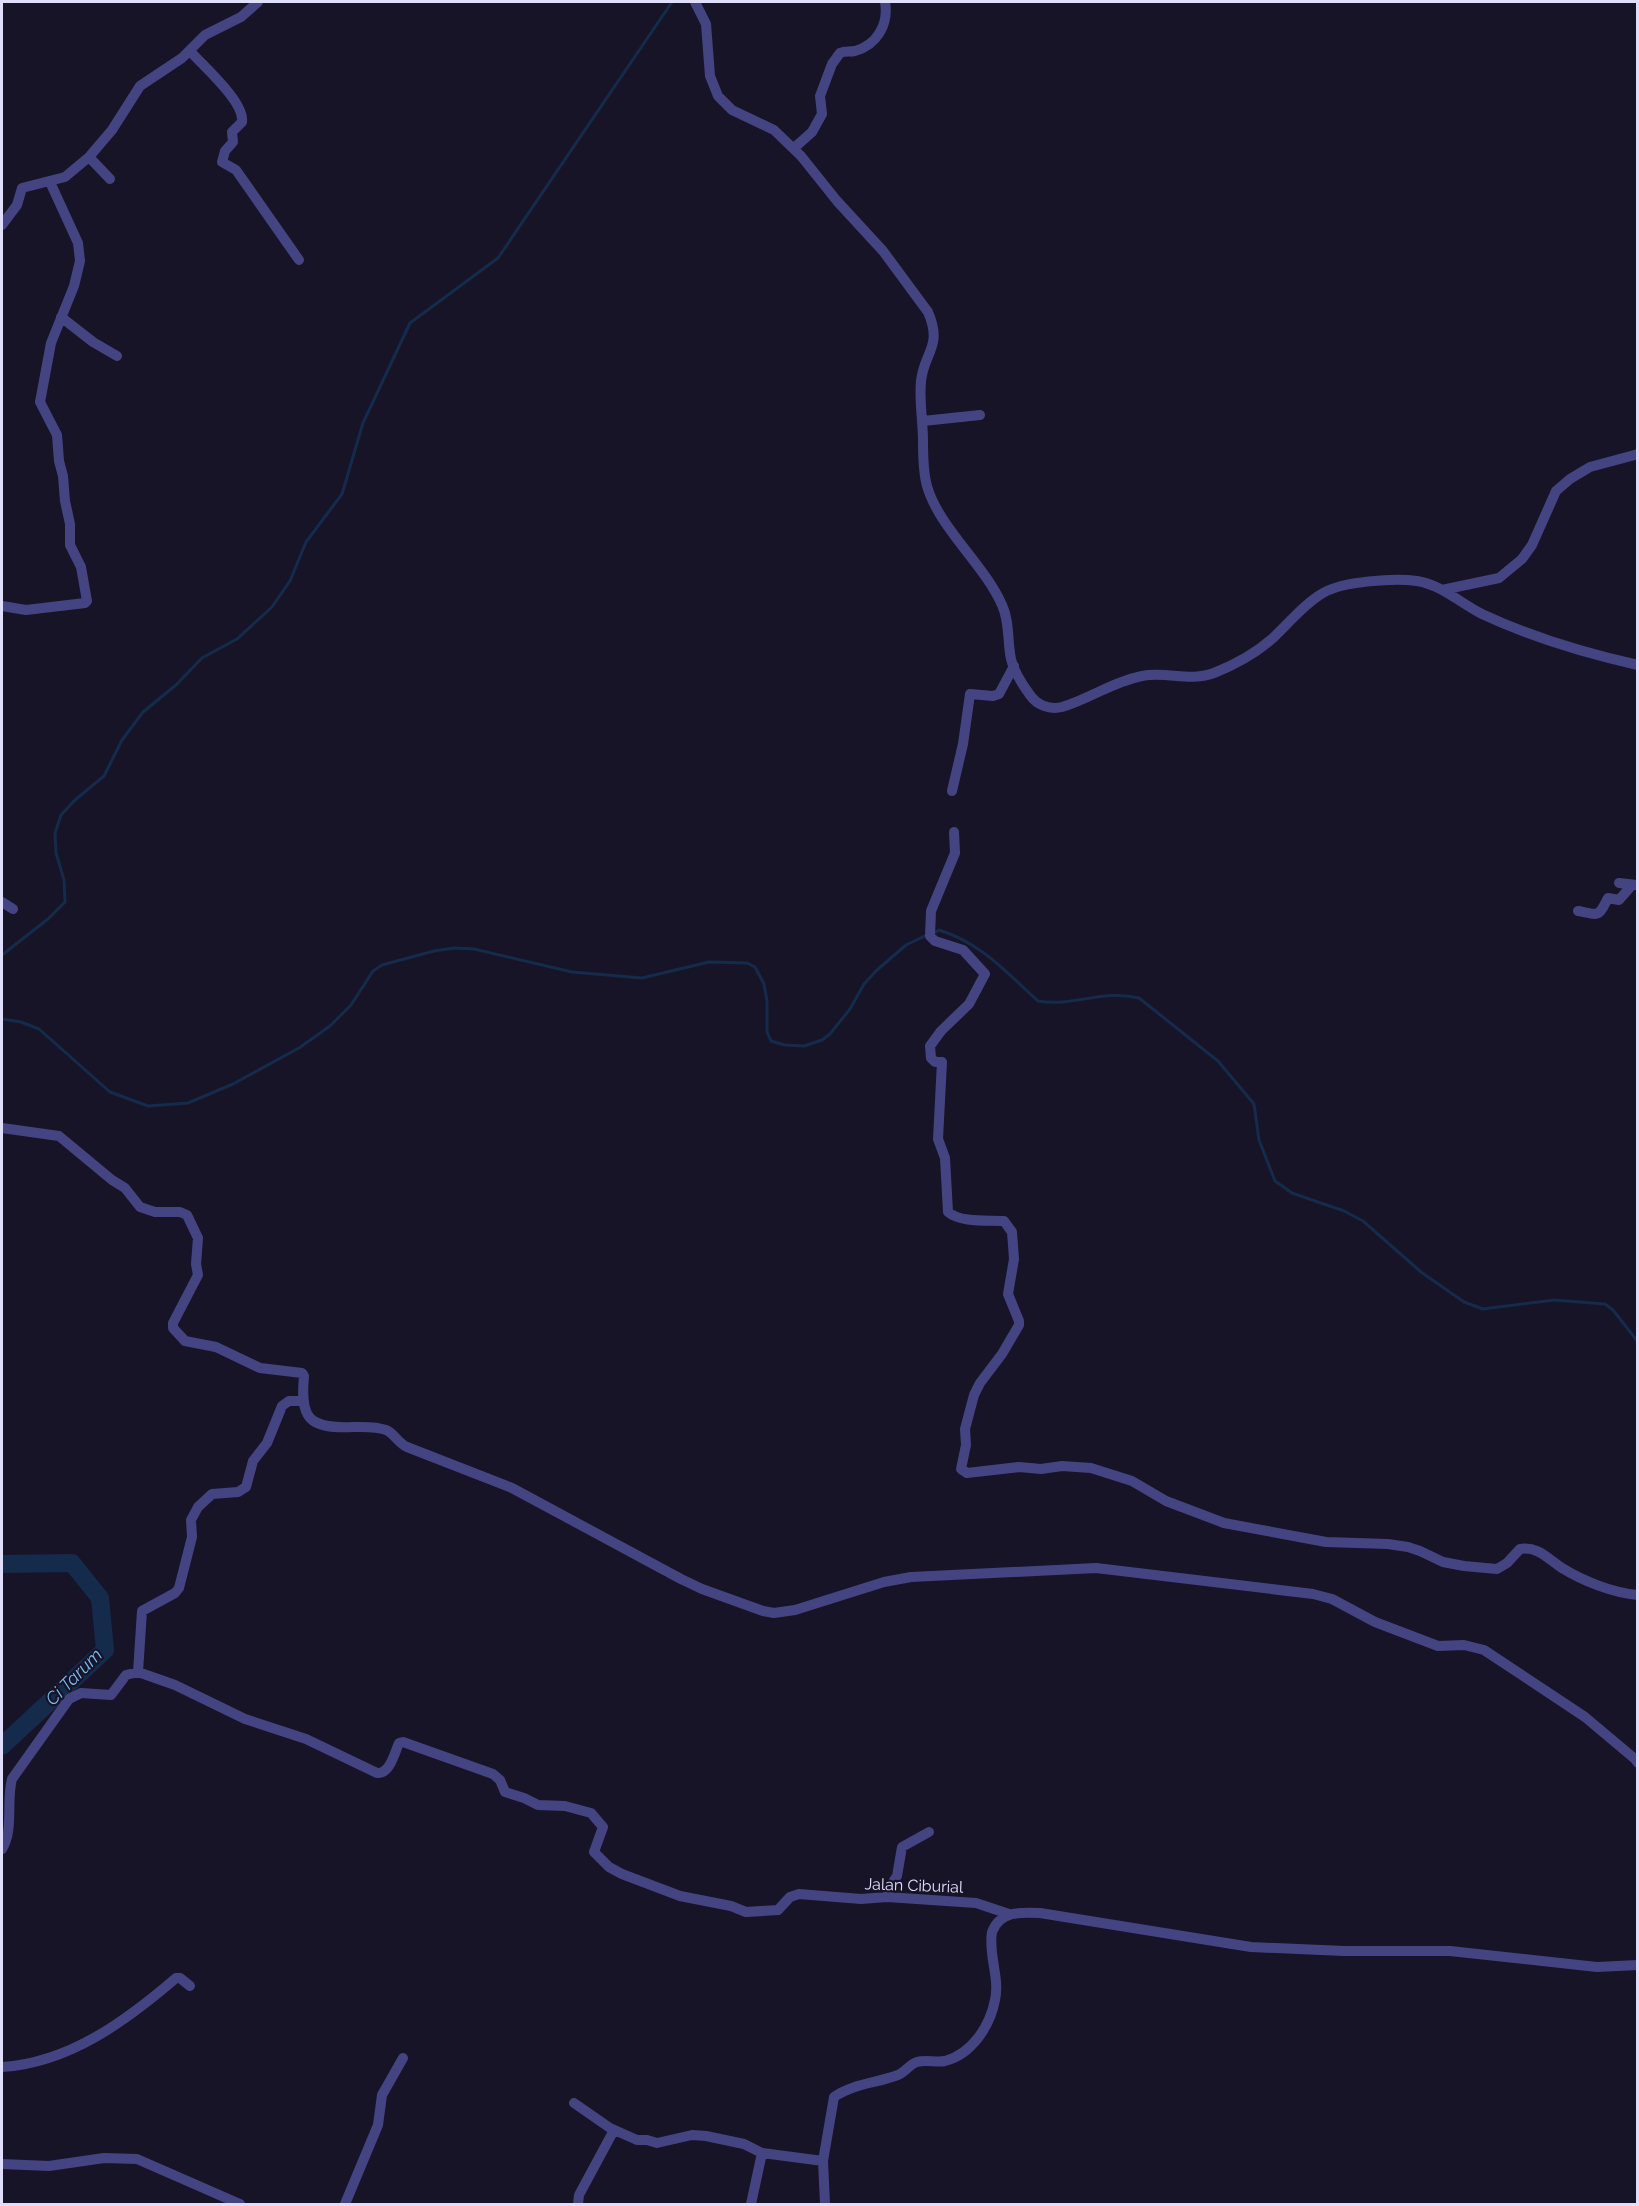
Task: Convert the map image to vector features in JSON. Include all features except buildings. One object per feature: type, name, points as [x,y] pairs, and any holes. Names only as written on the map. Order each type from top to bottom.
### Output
[{"type":"street","points":[[2,225],[16,205],[22,189],[65,177],[90,157],[112,130],[140,86],[174,65],[205,35],[241,17],[258,2]]},
{"type":"street","points":[[695,2],[706,24],[710,76],[718,96],[732,110],[774,130],[794,148],[883,251],[928,312],[933,326],[934,342],[921,380],[923,452],[928,489],[949,526],[984,575],[1002,606],[1008,624],[1014,666],[1019,679],[1033,699],[1046,707],[1057,708],[1070,705],[1122,681],[1138,677],[1156,674],[1203,676],[1222,670],[1264,645],[1310,603],[1327,591],[1362,583],[1399,579],[1424,582],[1473,609],[1522,631],[1580,650],[1638,665]]},
{"type":"street","points":[[794,148],[812,132],[819,121],[822,112],[820,96],[832,64],[840,53],[853,52],[874,41],[886,20],[885,2]]},
{"type":"street","points":[[190,51],[234,99],[242,115],[242,121],[232,132],[233,142],[225,151],[222,162],[236,170],[299,260]]},
{"type":"street","points":[[90,157],[110,178]]},
{"type":"street","points":[[2,606],[19,610],[37,609],[87,601],[81,567],[70,545],[70,524],[63,476],[58,461],[57,435],[40,402],[46,362],[60,317],[78,272],[79,251],[66,215],[50,182]]},
{"type":"street","points":[[60,317],[93,342],[117,356]]},
{"type":"street","points":[[923,421],[980,415]]},
{"type":"street","points":[[1442,590],[1499,578],[1522,559],[1532,545],[1557,491],[1570,479],[1590,467],[1638,454]]},
{"type":"street","points":[[951,791],[963,744],[970,694],[993,696],[999,694],[1014,666]]},
{"type":"street","points":[[954,832],[955,853],[931,910],[930,936],[935,941],[963,950],[985,974],[969,1004],[941,1031],[930,1046],[931,1058],[935,1062],[942,1062],[938,1142],[945,1158],[950,1215],[969,1219],[1004,1221],[1010,1227],[1014,1259],[1008,1294],[1019,1321],[1002,1354],[980,1383],[974,1395],[965,1429],[966,1445],[961,1470],[967,1473],[1019,1467],[1091,1468],[1132,1481],[1166,1501],[1224,1523],[1326,1542],[1408,1547],[1429,1554],[1443,1562],[1464,1566],[1497,1569],[1507,1563],[1520,1549],[1529,1548],[1541,1552],[1563,1569],[1581,1577],[1621,1594],[1638,1595]]},
{"type":"street","points":[[1619,883],[1635,885]]},
{"type":"street","points":[[1578,911],[1598,914],[1608,898],[1619,900],[1635,885]]},
{"type":"street","points":[[2,902],[13,909]]},
{"type":"street","points":[[2,1128],[61,1138],[125,1188],[140,1207],[155,1212],[180,1212],[187,1215],[198,1238],[196,1264],[198,1276],[175,1317],[173,1328],[185,1341],[211,1345],[260,1368],[302,1374],[302,1401],[305,1412],[312,1421],[339,1427],[386,1430],[399,1443],[512,1488],[711,1593],[774,1613],[795,1610],[911,1576],[1096,1568],[1313,1594],[1332,1599],[1375,1622],[1438,1646],[1470,1646],[1484,1650],[1585,1717],[1635,1758],[1638,1763]]},
{"type":"street","points":[[2,1849],[6,1839],[12,1779],[69,1699],[81,1693],[111,1695],[126,1675],[138,1672],[142,1611],[175,1593],[179,1588],[192,1537],[190,1523],[198,1507],[212,1494],[237,1492],[246,1486],[254,1461],[267,1443],[282,1406],[289,1401],[302,1401]]},
{"type":"street","name":"Jalan Ciburial","points":[[138,1672],[175,1685],[245,1719],[306,1739],[377,1773],[385,1772],[399,1743],[403,1742],[493,1774],[500,1780],[505,1792],[536,1804],[565,1806],[591,1813],[603,1827],[594,1849],[596,1854],[615,1870],[665,1892],[750,1912],[778,1910],[795,1895],[816,1895],[861,1899],[887,1897],[976,1902],[1009,1914]]},
{"type":"street","points":[[887,1897],[889,1888],[897,1876],[902,1846],[929,1832]]},
{"type":"street","points":[[825,2205],[823,2161],[834,2097],[843,2090],[900,2074],[917,2062],[942,2062],[967,2049],[982,2033],[995,2003],[992,1932],[997,1923],[1009,1914],[1040,1913],[1251,1947],[1344,1951],[1450,1951],[1597,1967],[1638,1965]]},
{"type":"street","points":[[2,2067],[29,2063],[86,2044],[144,2004],[176,1978],[180,1978],[190,1986]]},
{"type":"street","points":[[345,2205],[375,2134],[382,2095],[403,2058]]},
{"type":"street","points":[[574,2103],[614,2130],[637,2140],[657,2143],[692,2135],[706,2136],[744,2144],[762,2153],[823,2161]]},
{"type":"street","points":[[578,2205],[579,2195],[614,2130]]},
{"type":"street","points":[[751,2205],[762,2153]]},
{"type":"street","points":[[2,2164],[49,2166],[104,2158],[137,2159],[240,2205]]},
{"type":"waterway","points":[[2,955],[48,919],[65,902],[64,880],[56,853],[55,833],[61,815],[104,776],[122,740],[143,712],[176,685],[202,658],[237,639],[272,607],[290,581],[306,542],[342,494],[363,423],[410,323],[498,258],[672,2]]},
{"type":"waterway","points":[[934,933],[939,930],[968,942],[1004,969],[1038,1001],[1063,1002],[1113,996],[1139,998],[1218,1061],[1254,1104],[1259,1140],[1275,1181],[1292,1193],[1344,1211],[1363,1221],[1421,1272],[1464,1302],[1483,1309],[1554,1300],[1605,1304],[1613,1310],[1638,1342]]},
{"type":"waterway","points":[[2,1019],[21,1022],[39,1029],[110,1092],[148,1106],[188,1103],[233,1084],[299,1048],[330,1026],[351,1005],[373,971],[382,965],[434,951],[454,948],[474,949],[572,972],[642,978],[709,962],[747,963],[755,967],[764,984],[767,1001],[767,1032],[771,1041],[785,1045],[804,1046],[822,1040],[830,1034],[850,1009],[864,984],[877,970],[906,945],[927,935]]},
{"type":"waterway","name":"Ci Tarum","points":[[2,1564],[72,1563],[100,1598],[105,1650],[2,1746]]}]
